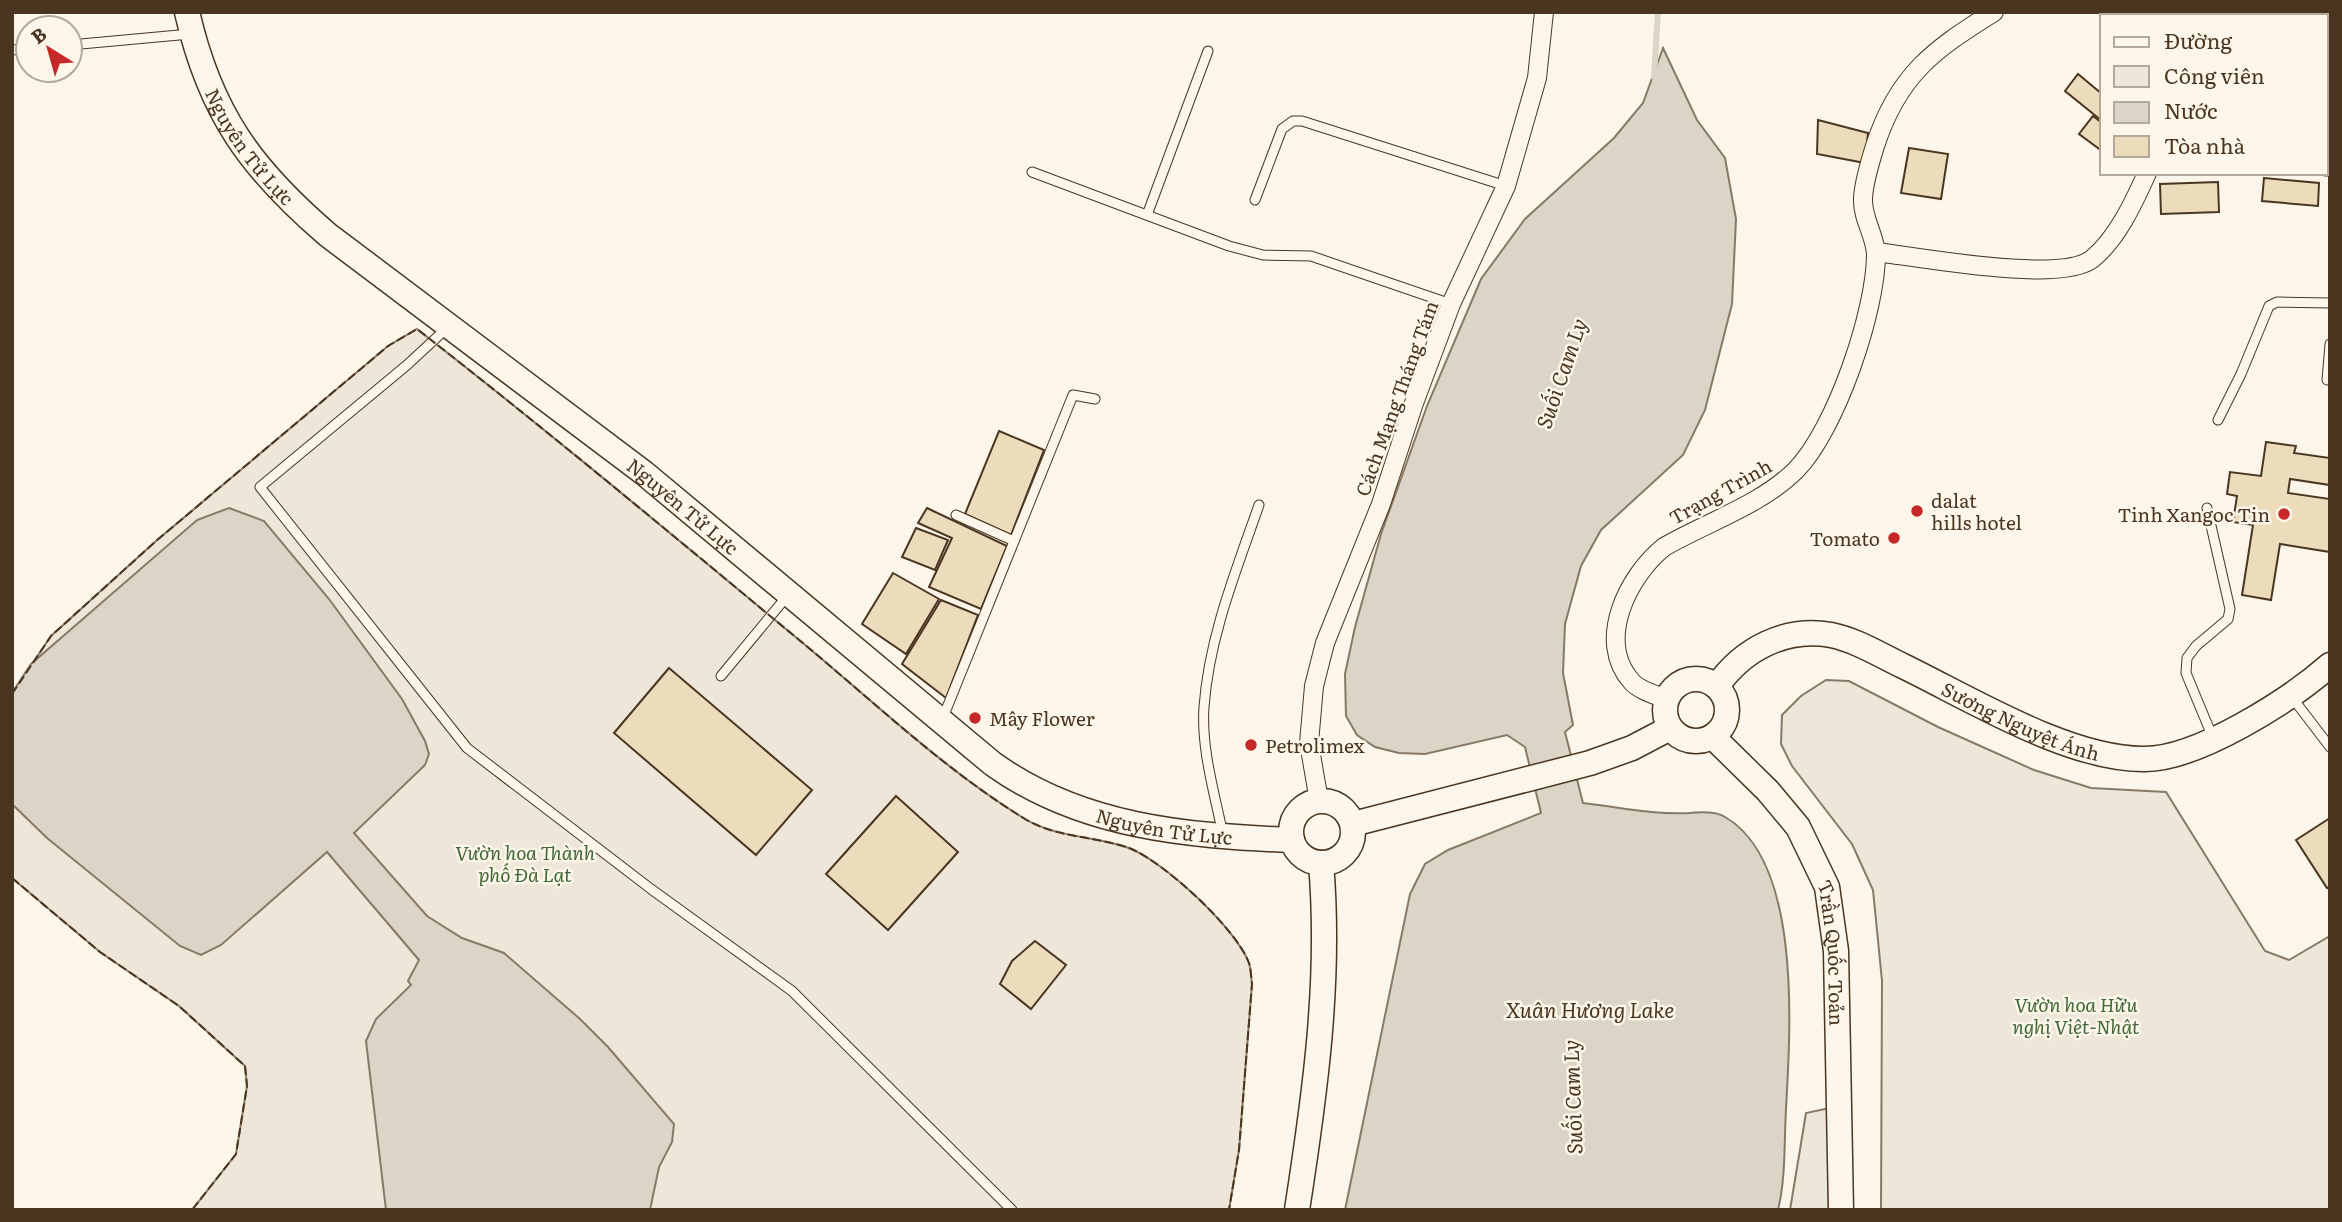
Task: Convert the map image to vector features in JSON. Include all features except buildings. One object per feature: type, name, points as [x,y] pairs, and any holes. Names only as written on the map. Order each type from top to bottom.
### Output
[{"type":"main road","name":"Nguyên Tử Lực","points":[[189,23],[227,124],[281,195],[328,235],[644,473],[941,722],[1020,783],[1054,800],[1093,814],[1175,831],[1223,837],[1292,840]]},
{"type":"main road","name":"Sương Nguyệt Ánh","points":[[1717,686],[1737,662],[1764,644],[1795,635],[1830,635],[1862,646],[2032,729],[2097,754],[2146,760],[2214,739],[2240,727],[2330,665]]},
{"type":"main road","points":[[1701,679],[1717,686],[1723,694],[1728,712],[1720,730],[1713,737],[1694,742],[1684,740],[1670,728],[1664,709],[1666,699],[1684,681],[1701,679]]},
{"type":"main road","points":[[1353,824],[1590,763],[1632,748],[1670,728]]},
{"type":"main road","name":"Trần Quốc Toản","points":[[1713,737],[1798,827],[1827,887],[1836,951],[1841,1210]]},
{"type":"main road","points":[[1319,801],[1343,807],[1353,824],[1354,834],[1347,852],[1339,858],[1321,863],[1303,857],[1292,840],[1291,831],[1297,814],[1303,807],[1319,801]]},
{"type":"main road","points":[[1297,1210],[1323,1022],[1325,921],[1321,863]]},
{"type":"street","name":"Cách Mạng Tháng Tám","points":[[1319,801],[1309,743],[1314,686],[1325,643],[1381,504],[1414,402],[1451,304],[1506,186],[1537,78],[1544,12]]},
{"type":"street","name":"Trạng Trình","points":[[1666,699],[1633,684],[1614,648],[1615,627],[1637,575],[1647,560],[1664,547],[1782,482],[1812,451],[1847,380],[1870,303],[1876,252],[1863,197],[1871,156],[1891,104],[1908,77],[1932,52],[1994,12]]},
{"type":"street","points":[[1876,252],[2014,268],[2064,269],[2078,266],[2091,260],[2103,248],[2146,175]]},
{"type":"lane","points":[[84,42],[189,23]]},
{"type":"lane","points":[[1147,215],[1208,51]]},
{"type":"lane","points":[[1255,200],[1282,129],[1293,121],[1302,121],[1506,186]]},
{"type":"lane","points":[[1032,172],[1229,246],[1263,255],[1311,256],[1451,304]]},
{"type":"lane","points":[[2218,420],[2241,374],[2269,306],[2277,302],[2330,303]]},
{"type":"lane","points":[[448,326],[407,365],[260,487],[467,748],[651,889],[792,991],[1012,1210]]},
{"type":"lane","points":[[2327,380],[2330,344]]},
{"type":"lane","points":[[941,722],[1073,395],[1095,399]]},
{"type":"lane","points":[[1223,837],[1204,709],[1213,649],[1226,598],[1259,505]]},
{"type":"lane","points":[[2207,508],[2230,608],[2228,620],[2196,646],[2187,658],[2186,673],[2214,739]]},
{"type":"lane","points":[[956,515],[1014,541]]},
{"type":"lane","points":[[721,677],[789,593]]},
{"type":"lane","points":[[2290,695],[2330,747]]},
{"type":"green space","name":"Vườn hoa Thành phố Đà Lạt","points":[[417,329],[612,485],[911,735],[995,800],[1025,819],[1050,830],[1116,844],[1143,855],[1197,897],[1230,932],[1249,963],[1252,984],[1239,1150],[1229,1210],[192,1210],[236,1154],[247,1086],[245,1066],[179,1006],[100,952],[12,878],[12,694],[51,636],[156,541],[388,346]]},
{"type":"green space","name":"Vườn hoa Hữu nghị Việt-Nhật","points":[[1826,680],[1849,681],[1938,727],[2034,770],[2091,788],[2166,792],[2265,951],[2289,960],[2330,936],[2330,1210],[1881,1210],[1882,981],[1873,890],[1852,844],[1792,766],[1781,744],[1782,715],[1801,696]]},
{"type":"green space","points":[[1830,1108],[1833,1210],[1790,1210],[1806,1113]]},
{"type":"water","name":"Xuân Hương Lake","points":[[1663,48],[1697,120],[1725,158],[1736,219],[1732,304],[1705,410],[1683,455],[1601,530],[1581,566],[1565,624],[1563,673],[1573,725],[1565,732],[1583,803],[1649,812],[1708,812],[1721,815],[1750,839],[1768,871],[1780,909],[1789,996],[1784,1160],[1778,1210],[1345,1210],[1410,894],[1425,864],[1448,850],[1541,813],[1525,747],[1507,735],[1425,754],[1399,753],[1375,747],[1357,735],[1346,716],[1345,674],[1355,627],[1381,534],[1427,406],[1481,279],[1525,219],[1614,138],[1643,103]]},
{"type":"water","points":[[229,508],[264,521],[329,599],[402,699],[425,741],[429,754],[425,765],[354,833],[427,916],[462,938],[504,953],[580,1019],[608,1047],[674,1124],[672,1142],[659,1167],[650,1210],[386,1210],[366,1041],[376,1019],[411,985],[408,981],[419,960],[327,852],[221,945],[201,955],[180,946],[47,838],[12,804],[12,693],[31,664],[197,520]]},
{"type":"waterway","name":"Suối Cam Ly","points":[[1654,77],[1658,12]]},
{"type":"fence","points":[[12,694],[51,636],[156,541],[388,346],[417,329],[612,485],[911,735],[995,800],[1025,819],[1050,830],[1116,844],[1143,855],[1197,897],[1230,932],[1249,963],[1252,984],[1239,1150],[1229,1210]]},
{"type":"fence","points":[[12,878],[100,952],[179,1006],[245,1066],[247,1086],[236,1154],[192,1210]]},
{"type":"place","name":"dalat hills hotel","points":[[1917,511]]},
{"type":"place","name":"Tinh Xangoc Tin","points":[[2284,514]]},
{"type":"place","name":"Tomato","points":[[1894,538]]},
{"type":"place","name":"Mây Flower","points":[[975,718]]},
{"type":"place","name":"Petrolimex","points":[[1251,745]]}]
